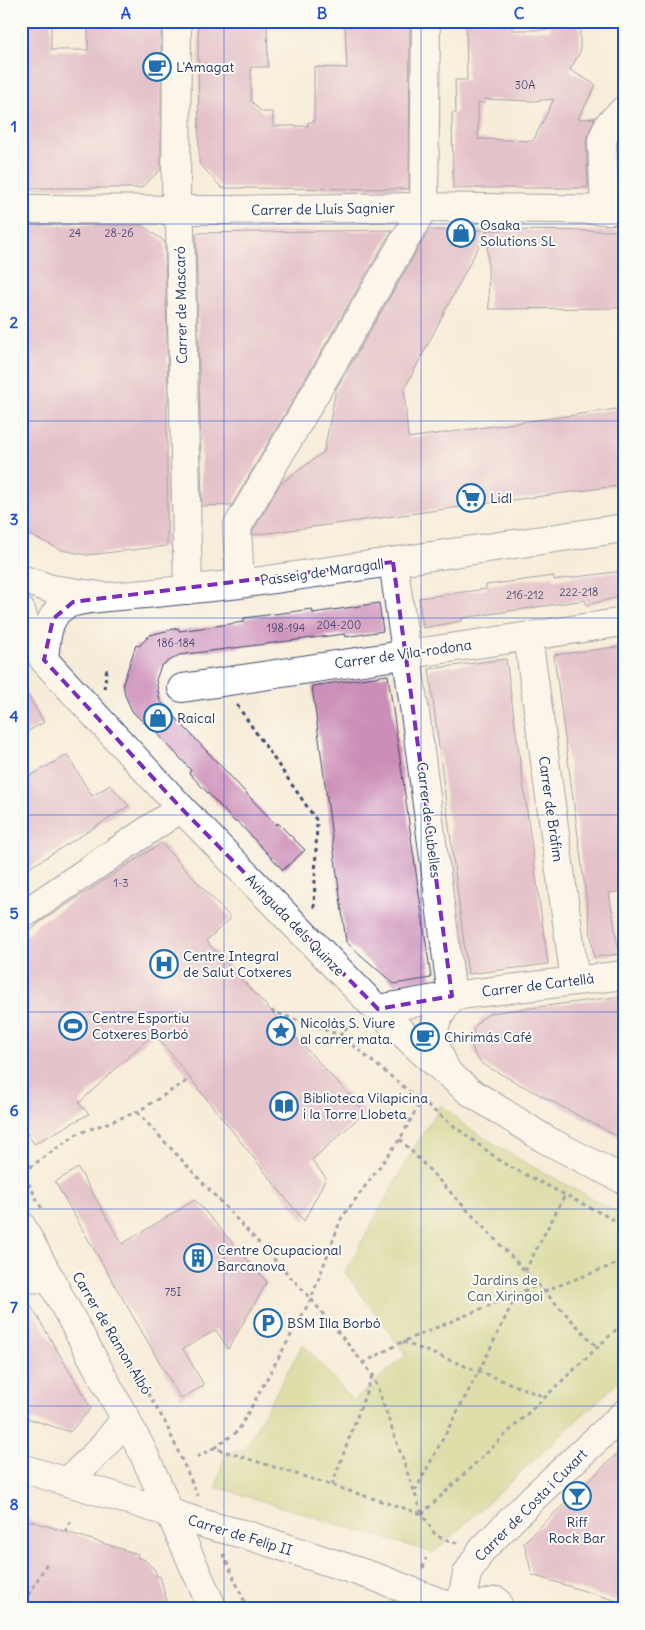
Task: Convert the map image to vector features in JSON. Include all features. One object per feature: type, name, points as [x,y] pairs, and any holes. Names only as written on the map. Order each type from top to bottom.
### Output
[{"type":"street","name":"Carrer de Mascaró","points":[[177,21],[176,209],[180,227],[188,590]]},
{"type":"street","points":[[240,584],[237,527],[424,207],[426,21]]},
{"type":"street","points":[[614,210],[602,140],[609,124],[624,110]]},
{"type":"street","name":"Carrer de Lluís Sagnier","points":[[21,209],[359,209],[424,207],[614,210]]},
{"type":"street","name":"Passeig de Maragall","points":[[21,579],[52,589],[107,596],[188,590],[624,528]]},
{"type":"street","name":"Carrer de Cubelles","points":[[393,562],[452,996]]},
{"type":"street","points":[[44,660],[49,626],[60,610],[73,602],[107,596]]},
{"type":"street","name":"Carrer de Vila-rodona","points":[[182,688],[624,622]]},
{"type":"street","name":"Avinguda dels Quinze","points":[[24,625],[44,660],[181,808],[378,1009],[425,1054],[469,1091],[542,1138],[624,1180]]},
{"type":"street","name":"Carrer de Bràfim","points":[[528,636],[575,981]]},
{"type":"street","points":[[21,916],[181,808]]},
{"type":"street","name":"Carrer de Cartellà","points":[[378,1009],[452,996],[624,975]]},
{"type":"street","points":[[448,1072],[440,1056],[435,1039],[436,1021],[452,996]]},
{"type":"street","name":"Carrer de Ramon Albó","points":[[34,1220],[51,1279],[126,1418],[171,1513],[213,1609]]},
{"type":"street","points":[[21,1278],[51,1279]]},
{"type":"street","name":"Carrer de Costa i Cuxart","points":[[458,1609],[467,1574],[481,1551],[534,1497],[624,1414]]},
{"type":"street","points":[[67,1482],[102,1448],[126,1418]]},
{"type":"street","name":"Carrer de Felip II","points":[[21,1468],[211,1526],[247,1535],[378,1578],[458,1609]]},
{"type":"street","points":[[465,1609],[507,1604]]},
{"type":"path","points":[[104,692],[107,667]]},
{"type":"path","points":[[221,682],[317,821],[314,916]]},
{"type":"path","points":[[271,1010],[340,1035],[421,1101],[504,1163],[624,1225]]},
{"type":"path","points":[[340,1035],[349,1026]]},
{"type":"path","points":[[34,1220],[22,1171],[78,1134],[137,1112],[190,1079]]},
{"type":"path","points":[[197,1457],[214,1448],[238,1431],[311,1299],[341,1219],[400,1140],[421,1101]]},
{"type":"path","points":[[137,1112],[311,1299],[373,1375],[422,1514],[436,1536],[452,1541]]},
{"type":"path","points":[[400,1140],[597,1347]]},
{"type":"path","points":[[525,1271],[565,1195]]},
{"type":"path","points":[[544,1291],[624,1261]]},
{"type":"path","points":[[363,1363],[402,1342],[538,1285]]},
{"type":"path","points":[[414,1491],[479,1371],[517,1294]]},
{"type":"path","name":"Carrer de Ramon Albó","points":[[91,1299],[165,1422],[199,1498]]},
{"type":"path","points":[[422,1514],[624,1322]]},
{"type":"path","points":[[402,1342],[545,1396]]},
{"type":"path","points":[[332,1485],[373,1375]]},
{"type":"path","points":[[214,1448],[422,1514]]},
{"type":"path","points":[[65,1532],[71,1520]]},
{"type":"path","points":[[423,1568],[426,1558]]},
{"type":"path","points":[[21,1609],[48,1562]]},
{"type":"path","points":[[228,1567],[248,1609]]},
{"type":"highlighted area","points":[[393,562],[452,996],[378,1009],[181,808],[44,660],[53,619],[73,602]]},
{"type":"green space","name":"Jardins de Can Xiringoi","points":[[441,1105],[467,1127],[519,1159],[624,1216],[624,1377],[433,1553],[216,1487],[225,1454],[244,1450],[303,1344],[353,1401],[406,1355],[345,1272],[418,1141]]},
{"type":"building","points":[[21,21],[51,21],[51,50],[88,50],[88,21],[161,21],[161,169],[141,188],[21,188]]},
{"type":"building","points":[[198,21],[267,21],[268,67],[251,67],[251,101],[262,112],[273,112],[273,126],[308,126],[308,122],[314,122],[314,67],[347,68],[345,26],[350,26],[350,21],[410,21],[409,189],[222,188],[199,163]]},
{"type":"building","points":[[512,21],[512,30],[550,30],[550,21],[580,21],[580,52],[570,70],[596,85],[578,119],[595,118],[586,140],[588,186],[585,188],[453,188],[452,113],[456,113],[455,80],[467,80],[466,22]],"holes":[[[485,99],[533,101],[554,99],[533,141],[478,139],[478,103],[485,103]]]},
{"type":"building","points":[[624,132],[624,171],[619,173],[618,143]]},
{"type":"building","points":[[21,225],[142,225],[165,242],[168,403],[167,546],[87,555],[62,550],[21,531]]},
{"type":"building","points":[[392,230],[232,505],[202,506],[196,233]]},
{"type":"building","points":[[429,230],[487,230],[404,390],[408,438],[624,408],[624,485],[253,535],[253,531],[280,484],[324,452],[336,389]]},
{"type":"building","points":[[487,230],[624,231],[624,308],[489,309]]},
{"type":"building","points":[[622,571],[624,596],[586,605],[585,600],[462,618],[462,621],[423,628],[419,598],[486,589],[486,585],[554,576],[554,580]]},
{"type":"building","points":[[379,603],[383,631],[345,637],[344,634],[179,655],[161,666],[156,680],[160,701],[276,825],[278,823],[305,850],[283,870],[189,773],[191,770],[146,721],[144,723],[132,711],[125,695],[123,683],[136,645],[139,646],[150,635],[178,628],[179,631],[244,622],[244,618],[312,609],[313,613]]},
{"type":"building","points":[[624,646],[624,891],[609,893],[619,954],[594,957],[554,655]]},
{"type":"building","points":[[506,659],[548,964],[468,974],[429,669]]},
{"type":"building","points":[[388,675],[431,978],[394,984],[346,942],[312,686]]},
{"type":"building","points":[[21,684],[44,722],[21,735]]},
{"type":"building","points":[[67,755],[92,796],[110,785],[129,806],[21,873],[21,781]]},
{"type":"building","name":"Centre Integral de Salut Cotxeres","points":[[161,843],[231,918],[206,941],[365,1112],[312,1160],[326,1178],[304,1221],[154,1033],[79,1103],[89,1114],[34,1144],[21,1123],[21,940],[39,923]]},
{"type":"building","points":[[624,996],[624,1140],[482,1064],[475,1055],[471,1043],[474,1028],[481,1019],[491,1013]]},
{"type":"building","points":[[78,1168],[122,1244],[195,1200],[267,1282],[228,1349],[216,1330],[183,1349],[204,1385],[181,1399],[55,1182]]},
{"type":"building","points":[[21,1294],[24,1294],[91,1408],[70,1432],[21,1416]]},
{"type":"building","points":[[624,1447],[624,1603],[532,1575],[524,1542]]},
{"type":"building","points":[[21,1518],[138,1554],[137,1557],[145,1560],[155,1570],[157,1577],[160,1576],[169,1609],[21,1609]]},
{"type":"place","name":"L'Amagat","points":[[157,67]]},
{"type":"place","name":"Osaka Solutions SL","points":[[461,233]]},
{"type":"place","name":"Lidl","points":[[471,498]]},
{"type":"place","name":"Raical","points":[[158,718]]},
{"type":"place","name":"Centre Integral de Salut Cotxeres","points":[[164,964]]},
{"type":"place","name":"Centre Esportiu Cotxeres Borbó","points":[[73,1026]]},
{"type":"place","name":"Nicolàs S. Viure al carrer mata.","points":[[281,1031]]},
{"type":"place","name":"Chirimás Café","points":[[425,1037]]},
{"type":"place","name":"Biblioteca Vilapicina i la Torre Llobeta","points":[[284,1106]]},
{"type":"place","name":"Centre Ocupacional Barcanova","points":[[198,1258]]},
{"type":"place","name":"BSM Illa Borbó","points":[[268,1323]]},
{"type":"place","name":"Riff Rock Bar","points":[[577,1496]]}]
